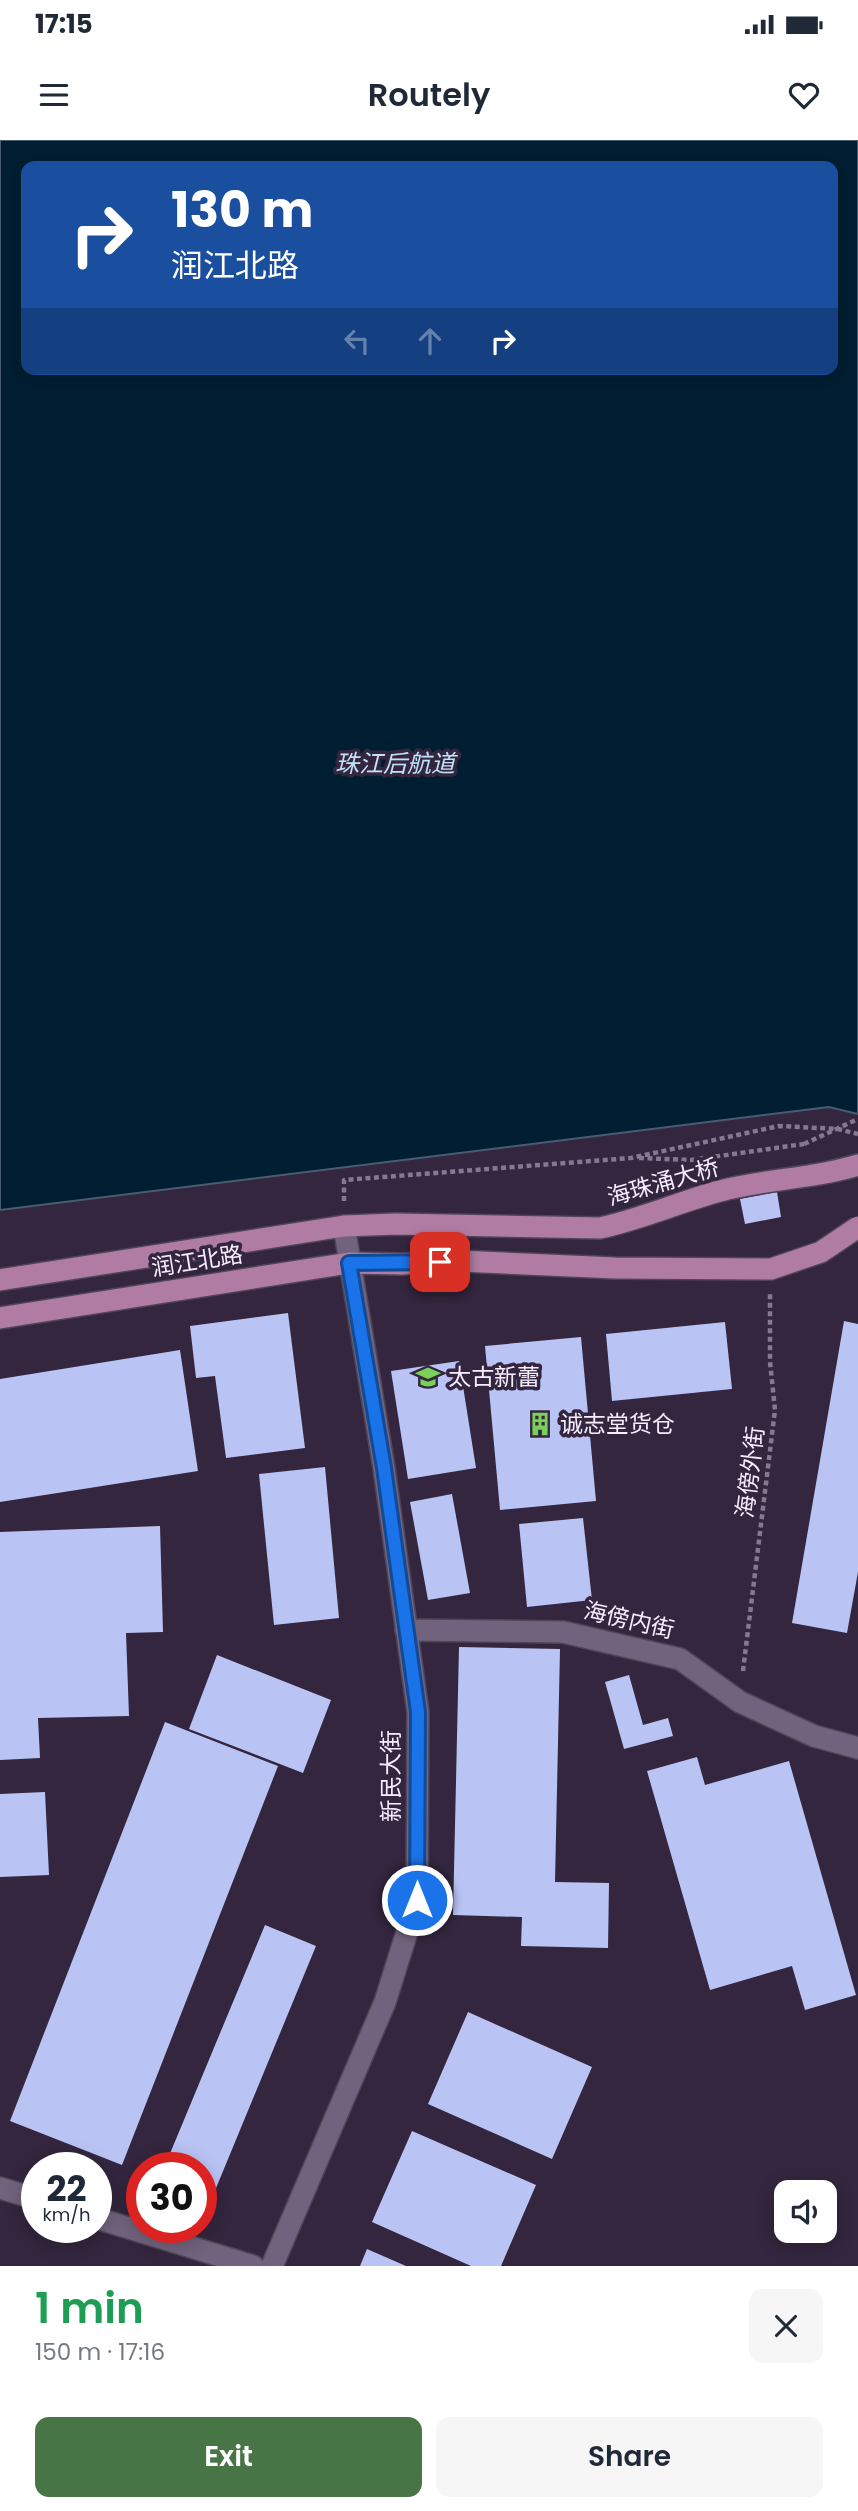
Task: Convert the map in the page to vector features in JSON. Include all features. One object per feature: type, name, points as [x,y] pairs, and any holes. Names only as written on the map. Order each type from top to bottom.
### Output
[{"type":"main road","name":"海珠涌大桥","points":[[396,1224],[600,1228],[632,1221],[720,1191],[832,1173],[858,1165]]},
{"type":"main road","name":"润江北路","points":[[0,1280],[344,1226],[396,1224]]},
{"type":"main road","name":"润江北路","points":[[0,1318],[349,1263],[460,1261],[615,1268],[771,1269],[821,1251],[858,1227]]},
{"type":"street","name":"新民大街","points":[[272,2266],[385,2002],[417,1900],[418,1712],[384,1468],[344,1226]]},
{"type":"street","name":"海傍内街","points":[[406,1630],[563,1632],[680,1659],[740,1702],[814,1736],[858,1748]]},
{"type":"street","points":[[0,2188],[21,2194]]},
{"type":"street","points":[[112,2223],[253,2266]]},
{"type":"path","points":[[344,1226],[344,1180],[631,1158],[691,1160],[804,1144],[858,1119]]},
{"type":"path","points":[[631,1158],[779,1126],[838,1129],[858,1134]]},
{"type":"path","name":"海傍外街","points":[[740,1702],[775,1410],[770,1362],[770,1290]]},
{"type":"water","name":"珠江后航道","points":[[0,140],[858,140],[858,1114],[829,1107],[0,1210]]},
{"type":"building","points":[[777,1192],[781,1217],[745,1224],[740,1199]]},
{"type":"building","points":[[288,1313],[305,1448],[226,1458],[215,1376],[196,1378],[190,1326]]},
{"type":"building","points":[[844,1321],[858,1324],[858,1572],[847,1633],[792,1623]]},
{"type":"building","points":[[725,1322],[732,1389],[612,1401],[606,1334]]},
{"type":"building","name":"诚志堂货仓","points":[[581,1337],[596,1501],[500,1510],[485,1346]]},
{"type":"building","points":[[180,1350],[198,1471],[0,1502],[0,1379]]},
{"type":"building","points":[[459,1361],[476,1468],[408,1479],[391,1371]]},
{"type":"building","points":[[325,1467],[339,1618],[274,1625],[259,1474]]},
{"type":"building","points":[[452,1494],[470,1593],[428,1600],[410,1502]]},
{"type":"building","points":[[583,1518],[592,1600],[527,1607],[519,1524]]},
{"type":"building","points":[[160,1526],[163,1632],[126,1633],[129,1716],[38,1718],[40,1758],[0,1760],[0,1532]]},
{"type":"building","points":[[459,1647],[560,1649],[555,1882],[609,1883],[608,1948],[521,1946],[522,1917],[453,1915]]},
{"type":"building","points":[[217,1655],[331,1700],[303,1773],[189,1729]]},
{"type":"building","points":[[629,1675],[643,1725],[668,1718],[673,1736],[624,1749],[605,1682]]},
{"type":"building","points":[[165,1722],[278,1766],[122,2165],[112,2161],[112,2152],[89,2152],[10,2121]]},
{"type":"building","points":[[697,1757],[705,1785],[789,1761],[856,1995],[805,2010],[792,1966],[710,1990],[647,1771]]},
{"type":"building","points":[[45,1792],[49,1875],[0,1877],[0,1794]]},
{"type":"building","points":[[265,1925],[316,1946],[217,2186],[217,2152],[171,2152]]},
{"type":"building","points":[[468,2012],[592,2067],[552,2159],[428,2104]]},
{"type":"building","points":[[412,2131],[536,2185],[501,2266],[471,2266],[372,2222]]},
{"type":"building","points":[[367,2249],[406,2266],[360,2266]]},
{"type":"place","name":"太古新蕾","points":[[428,1377]]},
{"type":"place","name":"诚志堂货仓","points":[[540,1424]]},
{"type":"route","points":[[417,1900],[418,1712],[384,1468],[349,1263],[440,1262]]}]
